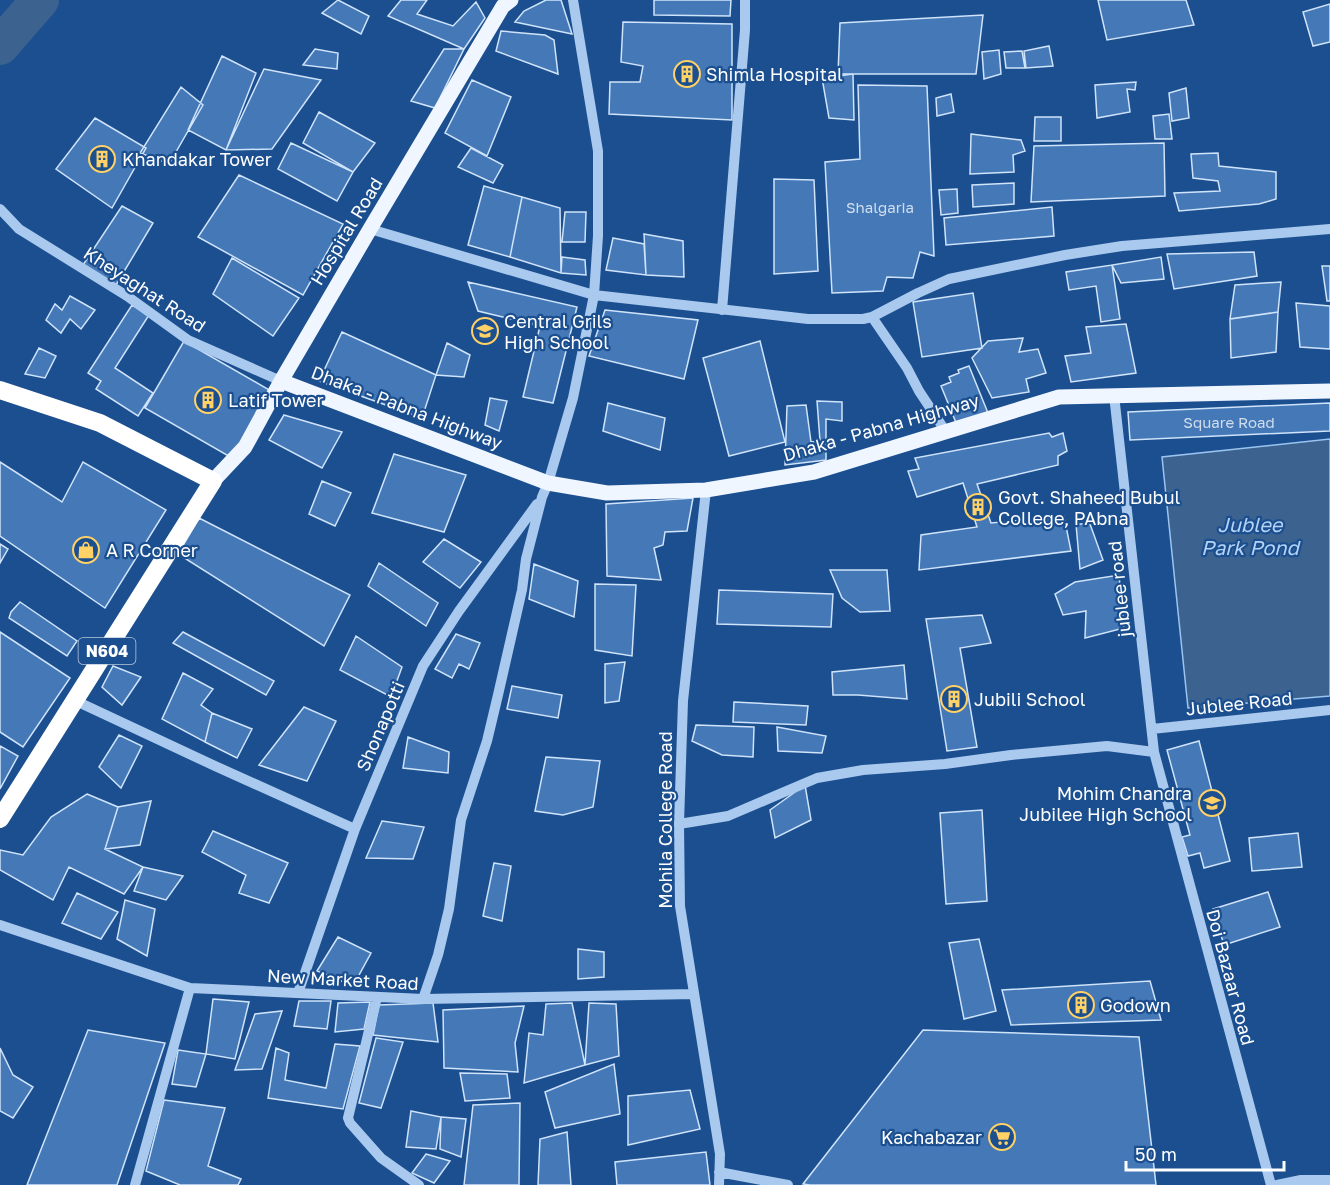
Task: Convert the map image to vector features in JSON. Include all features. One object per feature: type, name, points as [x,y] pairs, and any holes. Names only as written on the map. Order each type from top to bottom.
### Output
[{"type":"highway","points":[[0,390],[100,423],[213,481]]},
{"type":"highway","name":"N604","points":[[0,819],[213,481]]},
{"type":"main road","name":"Hospital Road","points":[[213,481],[245,447],[369,229],[503,6],[511,0]]},
{"type":"main road","name":"Dhaka - Pabna Highway","points":[[281,381],[545,490],[607,493],[706,490],[814,472],[1059,397],[1330,391]]},
{"type":"street","points":[[423,999],[438,955],[449,909],[461,820],[487,741],[522,590],[526,559],[573,398],[594,295],[598,236],[598,151],[573,0]]},
{"type":"street","points":[[722,310],[745,30],[745,0]]},
{"type":"street","name":"Kheyaghat Road","points":[[0,209],[19,229],[127,296],[188,340],[281,381]]},
{"type":"street","points":[[369,229],[594,295],[808,319],[872,317],[918,292],[949,279],[1065,255],[1122,246],[1330,229]]},
{"type":"street","points":[[872,317],[908,368],[919,391],[946,432]]},
{"type":"street","name":"jublee road","points":[[1114,395],[1154,752],[1161,778]]},
{"type":"street","name":"Shonapotti","points":[[298,993],[355,829],[423,666],[545,490]]},
{"type":"street","name":"Mohila College Road","points":[[706,490],[683,700],[679,824],[680,906],[720,1154],[719,1185]]},
{"type":"street","points":[[76,701],[355,829]]},
{"type":"street","name":"Jublee Road","points":[[1152,729],[1330,710]]},
{"type":"street","points":[[679,824],[728,816],[817,778],[863,770],[945,764],[1107,746],[1154,752]]},
{"type":"street","name":"Doi Bazaar Road","points":[[1161,778],[1271,1185]]},
{"type":"street","name":"New Market Road","points":[[0,925],[190,988],[423,999],[694,994]]},
{"type":"street","points":[[135,1185],[190,988]]},
{"type":"street","points":[[377,997],[348,1118],[381,1158],[419,1185]]},
{"type":"street","points":[[719,1172],[788,1185]]},
{"type":"street","points":[[1277,1185],[1301,1180],[1330,1180]]},
{"type":"water","name":"Jublee Park Pond","points":[[1330,439],[1330,696],[1188,708],[1162,457]]},
{"type":"building","points":[[338,0],[369,16],[361,34],[322,13]]},
{"type":"building","points":[[401,0],[427,0],[417,14],[453,26],[476,2],[485,18],[464,49],[388,16]]},
{"type":"building","points":[[546,0],[561,0],[572,34],[515,22],[524,11]]},
{"type":"building","points":[[654,0],[731,0],[730,16],[654,15]]},
{"type":"building","points":[[1098,0],[1186,0],[1194,25],[1107,40]]},
{"type":"building","points":[[1330,4],[1330,42],[1313,46],[1303,12]]},
{"type":"building","points":[[983,15],[976,74],[838,74],[840,23]]},
{"type":"building","name":"Shimla Hospital","points":[[623,22],[732,24],[732,120],[609,114],[610,82],[640,82],[643,66],[621,62]]},
{"type":"building","points":[[501,31],[545,35],[554,40],[558,74],[496,51]]},
{"type":"building","points":[[1049,46],[1053,66],[1026,68],[1024,51]]},
{"type":"building","points":[[315,49],[338,53],[337,69],[303,65]]},
{"type":"building","points":[[444,49],[464,49],[435,108],[411,101]]},
{"type":"building","points":[[999,50],[1001,74],[984,79],[982,52]]},
{"type":"building","points":[[1022,51],[1025,68],[1006,68],[1004,52]]},
{"type":"building","points":[[222,56],[256,73],[226,150],[188,130]]},
{"type":"building","points":[[264,69],[321,80],[272,149],[226,150]]},
{"type":"building","points":[[853,74],[854,120],[829,118],[822,78]]},
{"type":"building","points":[[472,80],[511,97],[487,156],[445,133]]},
{"type":"building","points":[[1136,82],[1135,90],[1127,89],[1130,112],[1097,118],[1095,85]]},
{"type":"building","points":[[858,85],[927,86],[934,256],[920,252],[913,278],[887,277],[883,291],[832,293],[825,162],[860,159]]},
{"type":"building","points":[[181,87],[203,105],[169,164],[140,153]]},
{"type":"building","points":[[1186,88],[1189,118],[1172,121],[1169,93]]},
{"type":"building","points":[[951,94],[954,112],[937,116],[936,98]]},
{"type":"building","points":[[319,112],[375,143],[353,172],[303,143]]},
{"type":"building","points":[[1169,114],[1172,139],[1155,139],[1153,116]]},
{"type":"building","points":[[1035,117],[1061,117],[1061,141],[1034,141]]},
{"type":"building","name":"Khandakar Tower","points":[[95,118],[146,148],[112,208],[56,169]]},
{"type":"building","points":[[971,134],[1021,140],[1025,151],[1013,155],[1014,172],[970,174]]},
{"type":"building","points":[[291,143],[353,172],[337,201],[278,169]]},
{"type":"building","points":[[1164,143],[1165,196],[1031,202],[1034,146]]},
{"type":"building","points":[[471,148],[503,165],[493,183],[458,167]]},
{"type":"building","points":[[1218,153],[1219,166],[1276,172],[1276,199],[1259,204],[1179,211],[1174,193],[1220,191],[1218,181],[1193,178],[1191,154]]},
{"type":"building","points":[[239,175],[343,224],[303,295],[198,237]]},
{"type":"building","points":[[774,179],[814,180],[818,271],[774,274]]},
{"type":"building","points":[[1014,183],[1014,204],[973,207],[972,185]]},
{"type":"building","points":[[484,186],[522,197],[510,257],[468,245]]},
{"type":"building","points":[[957,189],[958,213],[941,215],[939,190]]},
{"type":"building","points":[[522,197],[560,208],[561,273],[510,257]]},
{"type":"building","points":[[122,206],[153,223],[116,285],[83,265]]},
{"type":"building","points":[[1052,207],[1054,236],[946,245],[944,218]]},
{"type":"building","points":[[565,212],[586,212],[585,242],[562,242]]},
{"type":"building","points":[[644,234],[683,241],[684,277],[646,275]]},
{"type":"building","points":[[613,238],[644,244],[646,275],[606,270]]},
{"type":"building","points":[[1254,252],[1257,276],[1174,289],[1167,254]]},
{"type":"building","points":[[562,257],[585,260],[586,275],[561,273]]},
{"type":"building","points":[[1161,257],[1164,279],[1121,283],[1112,265]]},
{"type":"building","points":[[232,258],[299,298],[273,336],[213,294]]},
{"type":"building","points":[[1112,265],[1120,319],[1101,322],[1096,286],[1069,290],[1066,272]]},
{"type":"building","points":[[1322,266],[1330,266],[1330,301],[1327,301]]},
{"type":"building","points":[[468,282],[577,307],[553,403],[523,397],[540,326],[478,311]]},
{"type":"building","points":[[1281,282],[1278,312],[1230,319],[1235,285]]},
{"type":"building","points":[[973,293],[982,348],[922,357],[913,302]]},
{"type":"building","points":[[70,296],[95,310],[81,329],[70,319],[61,333],[46,320],[55,304],[62,310]]},
{"type":"building","points":[[1296,303],[1330,306],[1330,349],[1300,347]]},
{"type":"building","points":[[132,305],[149,315],[115,368],[153,393],[138,416],[96,389],[101,381],[88,373]]},
{"type":"building","points":[[605,310],[698,320],[684,379],[589,356]]},
{"type":"building","points":[[1278,312],[1276,352],[1231,358],[1230,319]]},
{"type":"building","points":[[1126,324],[1136,373],[1071,382],[1065,356],[1091,353],[1086,327]]},
{"type":"building","points":[[342,332],[436,375],[422,418],[319,381]]},
{"type":"building","points":[[1023,338],[1019,352],[1038,349],[1046,373],[1026,379],[1029,392],[992,398],[972,358],[988,341]]},
{"type":"building","name":"Latif Tower","points":[[184,341],[271,391],[232,458],[145,408]]},
{"type":"building","points":[[760,341],[785,442],[729,456],[703,358]]},
{"type":"building","points":[[447,343],[470,355],[464,377],[436,375]]},
{"type":"building","points":[[39,348],[56,356],[45,378],[25,374]]},
{"type":"building","points":[[969,366],[988,413],[957,425],[941,386],[951,382],[949,377],[959,373],[958,370]]},
{"type":"building","points":[[490,398],[507,401],[499,431],[485,425]]},
{"type":"building","points":[[817,401],[842,402],[842,421],[826,419],[826,460],[785,465],[787,406],[806,405],[811,442],[820,441]]},
{"type":"building","points":[[608,403],[665,418],[660,450],[603,431]]},
{"type":"building","points":[[1330,403],[1330,431],[1130,440],[1128,412]]},
{"type":"building","points":[[284,415],[342,432],[322,468],[269,440]]},
{"type":"building","name":"Govt. Shaheed Bubul College, PAbna","points":[[1049,433],[1052,437],[1063,433],[1067,451],[1058,456],[1058,465],[977,484],[991,523],[1064,516],[1071,551],[919,570],[921,535],[977,527],[963,483],[917,497],[908,471],[919,469],[915,458]]},
{"type":"building","points":[[394,454],[466,475],[444,532],[372,513]]},
{"type":"building","points":[[0,462],[62,502],[83,462],[166,510],[105,608],[0,536]]},
{"type":"building","points":[[322,481],[351,493],[335,526],[309,514]]},
{"type":"building","points":[[693,498],[687,531],[665,532],[663,545],[654,548],[661,580],[607,576],[606,504]]},
{"type":"building","points":[[199,518],[350,595],[324,646],[178,554]]},
{"type":"building","points":[[1076,524],[1090,524],[1103,560],[1080,569]]},
{"type":"building","points":[[444,539],[481,562],[460,588],[423,562]]},
{"type":"building","points":[[0,544],[8,549],[0,563]]},
{"type":"building","points":[[379,563],[438,603],[426,626],[368,586]]},
{"type":"building","points":[[534,564],[578,581],[574,617],[529,599]]},
{"type":"building","points":[[830,570],[887,570],[890,611],[860,612],[842,598]]},
{"type":"building","points":[[1119,575],[1124,628],[1085,638],[1086,611],[1063,615],[1055,594],[1075,582]]},
{"type":"building","points":[[595,584],[636,585],[632,656],[595,650]]},
{"type":"building","points":[[719,590],[833,594],[831,627],[717,624]]},
{"type":"building","points":[[20,602],[77,641],[67,656],[9,618]]},
{"type":"building","name":"Jubili School","points":[[982,615],[991,643],[960,648],[977,747],[947,751],[926,619]]},
{"type":"building","points":[[0,632],[70,678],[23,747],[0,732]]},
{"type":"building","points":[[183,632],[274,681],[266,695],[173,643]]},
{"type":"building","points":[[456,634],[480,643],[469,669],[459,664],[452,678],[435,669]]},
{"type":"building","points":[[356,636],[402,667],[391,697],[340,670]]},
{"type":"building","points":[[625,662],[619,701],[605,703],[605,664]]},
{"type":"building","points":[[904,665],[907,699],[833,695],[832,672]]},
{"type":"building","points":[[113,666],[141,677],[122,705],[102,687]]},
{"type":"building","points":[[183,673],[213,689],[201,705],[212,713],[205,742],[162,719]]},
{"type":"building","points":[[512,686],[562,695],[558,718],[507,709]]},
{"type":"building","points":[[734,702],[808,706],[806,725],[733,722]]},
{"type":"building","points":[[304,707],[336,721],[307,781],[259,765]]},
{"type":"building","points":[[212,713],[252,729],[237,758],[205,742]]},
{"type":"building","points":[[696,725],[754,727],[753,757],[722,755],[692,741]]},
{"type":"building","points":[[777,727],[826,736],[822,753],[778,751]]},
{"type":"building","points":[[119,735],[142,746],[121,788],[99,767]]},
{"type":"building","points":[[408,737],[449,752],[448,773],[403,768]]},
{"type":"building","points":[[1199,741],[1230,861],[1204,868],[1200,853],[1188,856],[1182,837],[1190,835],[1167,750]]},
{"type":"building","points":[[0,746],[18,756],[0,789]]},
{"type":"building","points":[[546,757],[600,761],[593,807],[563,815],[535,811]]},
{"type":"building","points":[[805,785],[811,820],[775,838],[770,810]]},
{"type":"building","points":[[87,794],[118,807],[105,849],[143,867],[124,894],[69,867],[53,900],[0,870],[0,850],[23,855],[51,817]]},
{"type":"building","points":[[151,801],[140,845],[105,849],[118,807]]},
{"type":"building","points":[[982,810],[987,901],[946,904],[940,813]]},
{"type":"building","points":[[382,821],[424,827],[413,859],[366,858]]},
{"type":"building","points":[[213,831],[288,863],[269,903],[239,893],[246,875],[202,852]]},
{"type":"building","points":[[1298,833],[1302,867],[1252,871],[1249,838]]},
{"type":"building","points":[[494,863],[511,866],[502,921],[483,916]]},
{"type":"building","points":[[143,867],[183,876],[166,900],[134,891]]},
{"type":"building","points":[[1268,892],[1280,927],[1224,945],[1213,909]]},
{"type":"building","points":[[77,893],[118,912],[101,939],[62,923]]},
{"type":"building","points":[[125,900],[155,909],[147,956],[117,939]]},
{"type":"building","points":[[338,937],[371,953],[353,986],[317,971]]},
{"type":"building","points":[[979,939],[996,1011],[964,1019],[949,943]]},
{"type":"building","points":[[578,949],[604,952],[604,977],[578,979]]},
{"type":"building","name":"Godown","points":[[1150,981],[1161,1020],[1011,1025],[1002,990]]},
{"type":"building","points":[[213,999],[249,1002],[235,1059],[206,1054]]},
{"type":"building","points":[[299,1001],[331,1001],[327,1029],[294,1026]]},
{"type":"building","points":[[370,1002],[364,1029],[335,1032],[338,1003]]},
{"type":"building","points":[[433,1003],[438,1042],[373,1035],[379,1005]]},
{"type":"building","points":[[572,1003],[585,1065],[524,1083],[529,1033],[543,1035],[546,1004]]},
{"type":"building","points":[[589,1003],[616,1004],[619,1056],[585,1065]]},
{"type":"building","points":[[524,1006],[515,1043],[518,1072],[444,1068],[443,1010]]},
{"type":"building","points":[[282,1011],[262,1069],[235,1070],[255,1014]]},
{"type":"building","points":[[88,1030],[165,1043],[117,1185],[27,1185]]},
{"type":"building","points":[[923,1030],[1139,1037],[1156,1185],[803,1184]]},
{"type":"building","points":[[376,1038],[403,1042],[381,1108],[359,1103]]},
{"type":"building","points":[[335,1044],[360,1046],[343,1109],[268,1098],[276,1048],[289,1053],[285,1080],[326,1088]]},
{"type":"building","points":[[0,1048],[13,1075],[33,1087],[13,1118],[0,1111]]},
{"type":"building","points":[[178,1050],[206,1054],[196,1087],[172,1084]]},
{"type":"building","points":[[614,1064],[620,1114],[555,1128],[545,1092]]},
{"type":"building","points":[[460,1073],[507,1074],[510,1098],[465,1101]]},
{"type":"building","points":[[690,1090],[700,1129],[628,1145],[628,1096]]},
{"type":"building","points":[[164,1100],[225,1108],[208,1166],[241,1179],[238,1185],[180,1185],[146,1171]]},
{"type":"building","points":[[520,1103],[519,1185],[464,1185],[473,1105]]},
{"type":"building","points":[[411,1111],[441,1117],[436,1149],[406,1147]]},
{"type":"building","points":[[441,1117],[466,1119],[461,1157],[440,1149]]},
{"type":"building","points":[[567,1132],[571,1185],[538,1185],[540,1139]]},
{"type":"building","points":[[706,1152],[710,1185],[617,1185],[615,1162]]},
{"type":"building","points":[[426,1154],[450,1161],[434,1183],[412,1173]]},
{"type":"waterway","points":[[0,46],[40,0]]},
{"type":"place","name":"Shimla Hospital","points":[[687,74]]},
{"type":"place","name":"Khandakar Tower","points":[[102,159]]},
{"type":"place","name":"Central Grils High School","points":[[485,331]]},
{"type":"place","name":"Latif Tower","points":[[208,400]]},
{"type":"place","name":"Govt. Shaheed Bubul College, PAbna","points":[[978,507]]},
{"type":"place","name":"A R Corner","points":[[86,550]]},
{"type":"place","name":"Jubili School","points":[[954,699]]},
{"type":"place","name":"Mohim Chandra Jubilee High School","points":[[1212,803]]},
{"type":"place","name":"Godown","points":[[1081,1005]]},
{"type":"place","name":"Kachabazar","points":[[1002,1137]]}]
